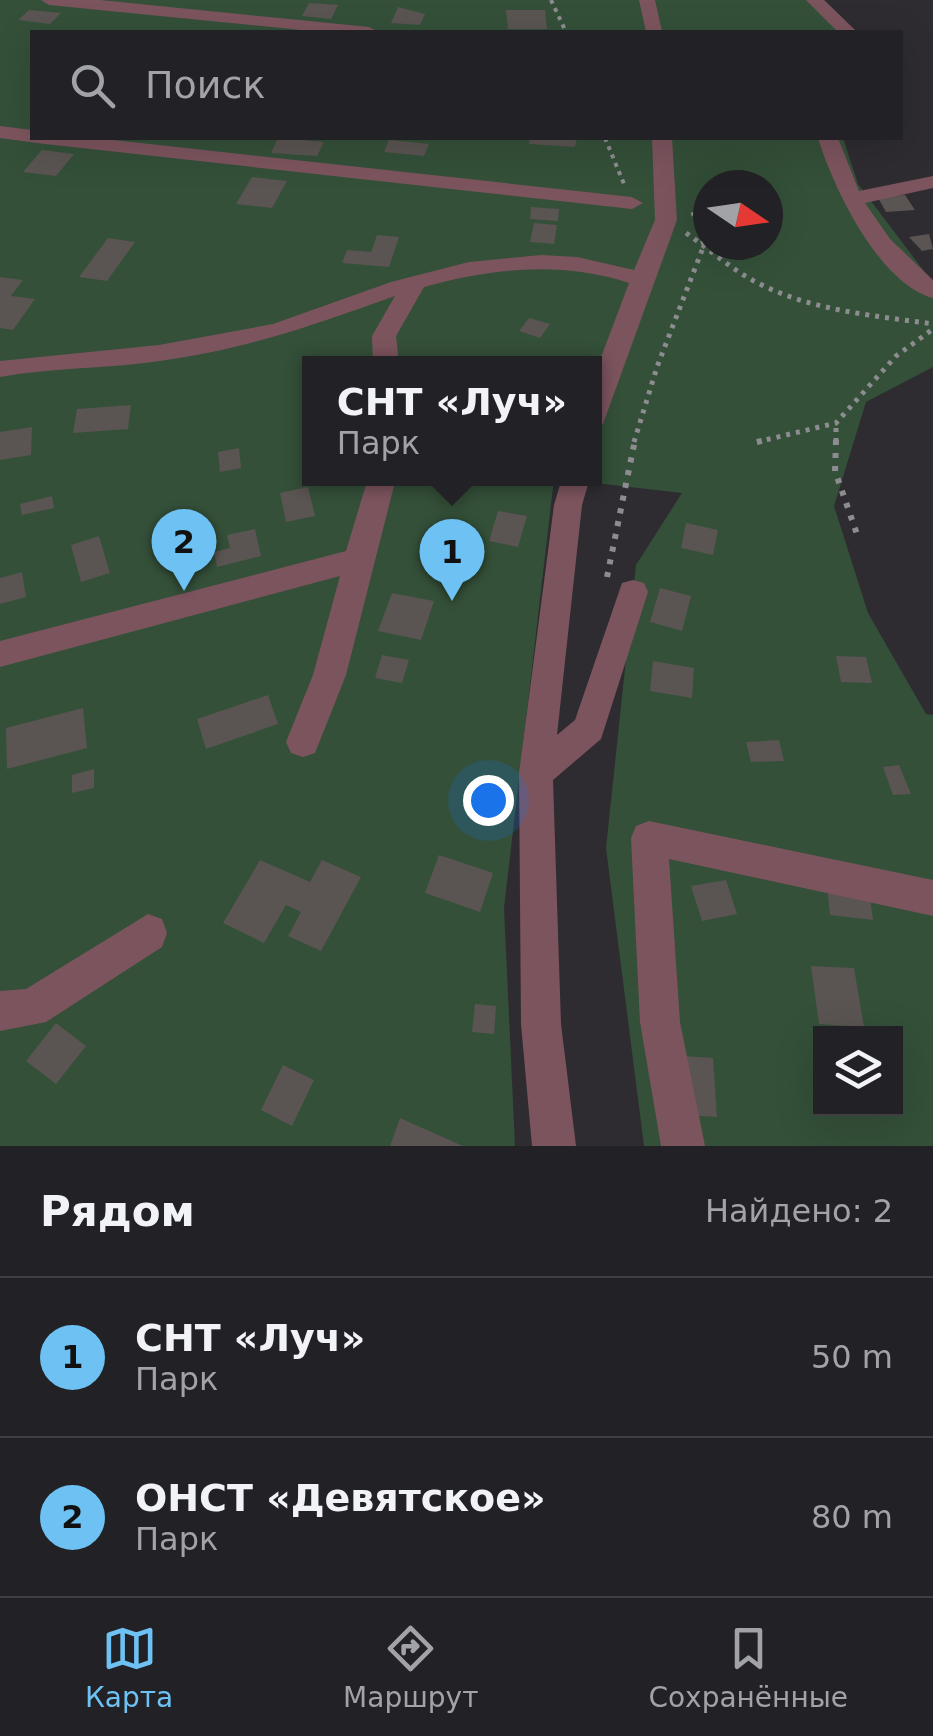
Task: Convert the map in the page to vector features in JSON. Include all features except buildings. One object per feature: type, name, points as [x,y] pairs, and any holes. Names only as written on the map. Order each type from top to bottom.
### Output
[{"type":"street","points":[[50,0],[349,30]]},
{"type":"street","points":[[647,0],[654,30]]},
{"type":"street","points":[[814,0],[846,30]]},
{"type":"street","points":[[0,132],[30,136]]},
{"type":"street","points":[[63,140],[632,203]]},
{"type":"street","points":[[602,393],[623,326],[666,220],[662,140]]},
{"type":"street","points":[[828,140],[835,166],[872,232],[933,292]]},
{"type":"street","points":[[854,199],[933,182]]},
{"type":"street","points":[[4,363],[150,354],[265,334],[312,323],[415,283],[567,260],[612,267],[643,280]]},
{"type":"street","points":[[385,356],[384,336],[415,283]]},
{"type":"street","points":[[303,742],[318,711],[345,626],[358,558],[380,486]]},
{"type":"street","points":[[554,1146],[541,1024],[536,773],[568,505],[574,486]]},
{"type":"street","points":[[0,654],[358,558]]},
{"type":"street","points":[[536,773],[589,730],[620,588]]},
{"type":"street","points":[[683,1146],[660,1022],[649,838],[933,898]]},
{"type":"street","points":[[0,1010],[32,1008],[148,933]]},
{"type":"path","points":[[551,0],[565,30]]},
{"type":"path","points":[[607,140],[632,203]]},
{"type":"path","points":[[666,220],[693,238]]},
{"type":"path","points":[[620,588],[618,495],[650,376],[698,260]]},
{"type":"path","points":[[723,260],[742,275],[788,296],[933,327]]},
{"type":"path","points":[[757,442],[836,423],[896,356],[933,327]]},
{"type":"path","points":[[836,423],[835,470],[858,537]]},
{"type":"green space","points":[[0,0],[824,0],[855,30],[30,30],[30,140],[844,140],[858,184],[933,283],[933,367],[866,402],[834,506],[868,613],[926,714],[933,715],[933,1146],[644,1146],[606,848],[636,565],[682,493],[602,484],[602,356],[302,356],[302,486],[553,486],[504,908],[515,1146],[0,1146]]},
{"type":"place","name":"ОНСТ «Девятское»","points":[[184,591]]},
{"type":"place","name":"СНТ «Луч»","points":[[452,601]]}]
